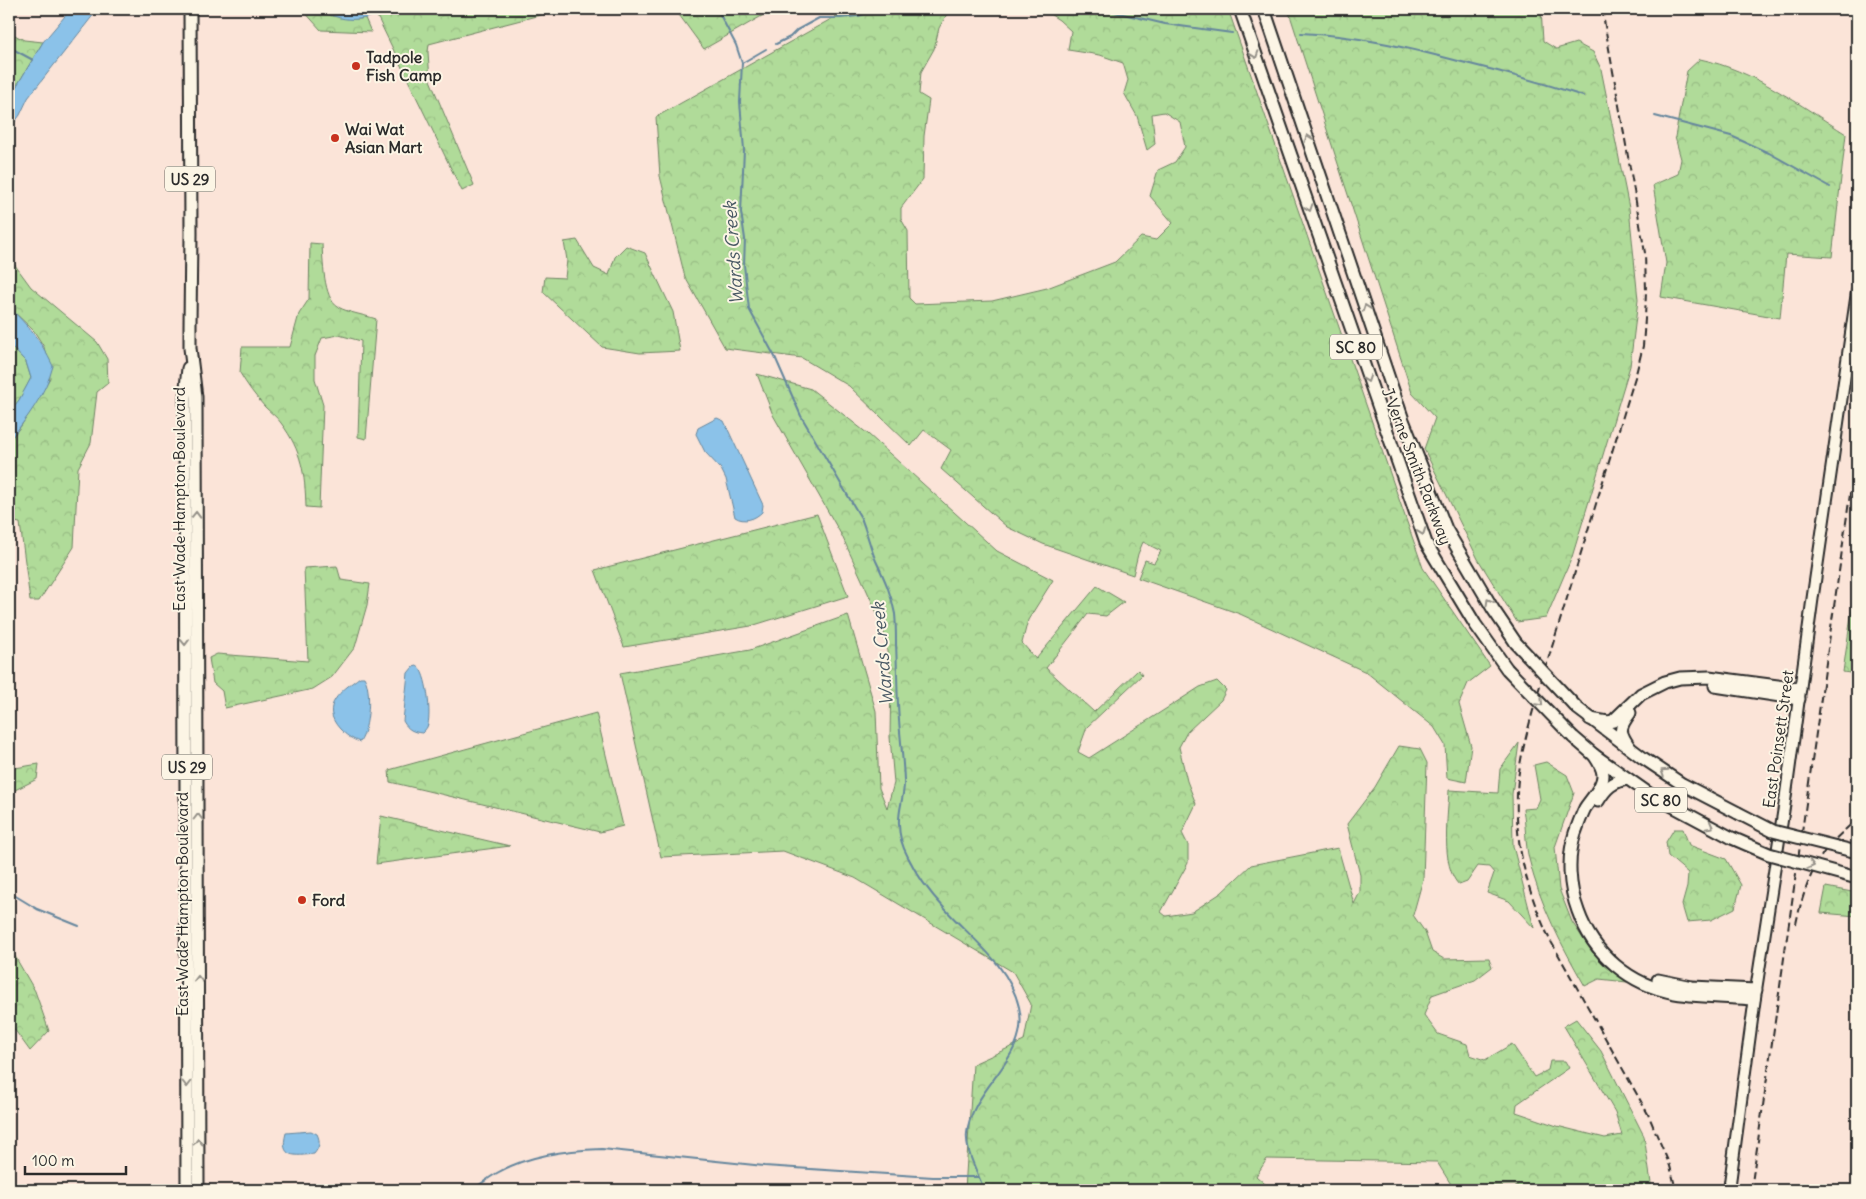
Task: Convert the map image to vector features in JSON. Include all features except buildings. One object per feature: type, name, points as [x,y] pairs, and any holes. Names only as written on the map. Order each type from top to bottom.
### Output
[{"type":"main road","name":"East Wade Hampton Boulevard","points":[[187,1190],[192,1166],[191,450],[185,397],[190,348],[190,9]]},
{"type":"main road","name":"J Verne Smith Parkway","points":[[1240,9],[1426,543],[1474,624],[1507,669],[1573,737],[1594,755],[1648,793],[1732,838],[1769,854],[1857,878]]},
{"type":"main road","name":"J Verne Smith Parkway","points":[[1264,9],[1403,420],[1442,520],[1493,609],[1516,643],[1590,719],[1682,784],[1773,831],[1857,852]]},
{"type":"main road","name":"East Poinsett Street","points":[[1729,1190],[1755,994],[1785,801],[1857,292]]},
{"type":"main road","points":[[1590,719],[1613,721],[1641,694],[1665,682],[1680,678],[1710,678],[1800,694]]},
{"type":"main road","points":[[1630,748],[1622,736],[1622,724],[1639,704],[1652,694],[1663,689],[1682,684],[1694,684],[1800,694]]},
{"type":"main road","points":[[1594,755],[1602,768],[1603,777],[1599,788],[1584,810],[1578,824],[1572,845],[1570,869],[1577,910],[1594,945],[1613,964],[1628,975],[1650,986],[1674,993],[1755,994]]},
{"type":"main road","points":[[1628,779],[1617,781],[1603,794],[1588,816],[1578,843],[1576,865],[1578,890],[1580,902],[1591,925],[1610,952],[1633,970],[1653,979],[1678,985],[1755,994]]},
{"type":"main road","name":"East Wade Hampton Boulevard","points":[[192,1166],[198,1190]]},
{"type":"green space","points":[[302,9],[319,9],[332,16],[365,18],[371,32],[321,30]]},
{"type":"green space","points":[[397,9],[563,9],[429,44],[430,80],[474,185],[462,191],[376,14]]},
{"type":"green space","points":[[672,9],[774,9],[704,49],[677,12]]},
{"type":"green space","points":[[849,9],[975,9],[947,14],[939,28],[934,49],[921,72],[919,94],[929,100],[924,136],[923,179],[901,208],[901,219],[908,231],[909,298],[915,304],[992,301],[1047,288],[1115,262],[1141,237],[1156,240],[1173,223],[1150,196],[1158,170],[1175,162],[1185,147],[1180,122],[1164,112],[1152,114],[1155,144],[1147,150],[1137,116],[1124,93],[1128,80],[1123,63],[1100,55],[1068,50],[1071,31],[1059,20],[1042,9],[1228,9],[1423,568],[1490,666],[1468,683],[1459,704],[1471,746],[1466,782],[1447,778],[1445,745],[1434,727],[1366,672],[1240,614],[1138,578],[1145,560],[1154,563],[1161,551],[1143,542],[1133,575],[1043,544],[1007,527],[941,469],[951,450],[924,430],[911,446],[849,386],[802,358],[725,348],[685,277],[660,176],[656,117]]},
{"type":"green space","points":[[1288,9],[1541,9],[1543,41],[1556,49],[1576,43],[1593,52],[1601,69],[1629,208],[1638,300],[1630,366],[1572,557],[1546,618],[1517,622],[1478,559],[1424,449],[1435,418],[1412,393]]},
{"type":"green space","points":[[9,32],[24,40],[43,42],[9,99]]},
{"type":"green space","points":[[1700,59],[1739,71],[1757,80],[1794,100],[1846,134],[1832,257],[1786,254],[1780,318],[1661,297],[1666,263],[1653,185],[1678,174],[1681,159],[1675,137],[1687,71]]},
{"type":"green space","points":[[577,240],[594,268],[609,275],[615,257],[626,246],[645,253],[673,312],[680,351],[640,353],[602,347],[543,292],[545,277],[565,278],[567,260],[564,242]]},
{"type":"green space","points":[[310,243],[322,244],[325,278],[329,296],[333,302],[342,309],[376,319],[366,439],[358,437],[361,341],[339,335],[322,338],[315,356],[315,379],[323,405],[319,508],[306,507],[303,473],[294,443],[279,421],[248,386],[240,373],[242,347],[290,347],[299,314],[309,299]]},
{"type":"green space","points":[[9,257],[31,287],[97,342],[107,359],[108,383],[97,392],[91,443],[78,468],[74,547],[39,601],[30,601],[20,523],[9,521],[9,441],[21,426],[50,378],[44,347],[34,331],[9,307]]},
{"type":"green space","points":[[9,344],[26,362],[31,378],[19,401],[9,412]]},
{"type":"green space","points":[[757,374],[811,389],[868,434],[997,551],[1053,580],[1028,620],[1022,643],[1036,659],[1097,586],[1124,602],[1106,616],[1088,614],[1046,668],[1094,712],[1138,670],[1142,675],[1087,727],[1078,752],[1089,758],[1200,687],[1217,681],[1226,690],[1221,700],[1187,732],[1179,747],[1187,781],[1196,804],[1182,833],[1188,845],[1188,863],[1161,912],[1166,916],[1192,912],[1221,893],[1251,865],[1338,848],[1354,904],[1360,892],[1360,875],[1347,824],[1375,787],[1399,746],[1420,749],[1427,763],[1423,879],[1413,915],[1425,932],[1432,952],[1444,959],[1489,958],[1492,967],[1475,980],[1432,995],[1424,1015],[1438,1034],[1467,1044],[1470,1055],[1485,1060],[1512,1044],[1534,1077],[1548,1070],[1550,1061],[1565,1061],[1569,1068],[1517,1104],[1516,1112],[1557,1126],[1605,1138],[1622,1135],[1615,1112],[1564,1026],[1576,1019],[1601,1051],[1644,1136],[1652,1190],[1517,1190],[1517,1185],[1452,1186],[1437,1162],[1267,1159],[1256,1176],[1272,1190],[1185,1190],[1178,1188],[1179,1190],[965,1190],[973,1064],[1024,1041],[1031,1004],[1013,972],[855,878],[783,851],[661,857],[620,673],[750,650],[848,615],[876,711],[879,788],[887,808],[894,783],[890,737],[891,677],[883,626],[842,536],[773,415]]},
{"type":"green space","points":[[817,514],[848,596],[751,626],[624,647],[595,570]]},
{"type":"green space","points":[[337,566],[341,580],[370,584],[367,605],[355,647],[332,677],[313,689],[225,708],[222,691],[213,683],[209,658],[217,654],[308,661],[304,568]]},
{"type":"green space","points":[[1857,573],[1857,674],[1843,672]]},
{"type":"green space","points":[[596,713],[623,826],[600,832],[390,782],[389,770]]},
{"type":"green space","points":[[1519,743],[1512,794],[1513,846],[1534,928],[1509,901],[1487,893],[1494,873],[1489,867],[1478,866],[1467,882],[1459,885],[1453,876],[1447,853],[1449,790],[1498,793],[1500,769]]},
{"type":"green space","points":[[1546,762],[1567,775],[1574,793],[1555,847],[1559,889],[1572,922],[1592,952],[1627,982],[1599,979],[1585,986],[1560,940],[1539,893],[1528,853],[1523,809],[1536,808],[1540,799],[1534,765]]},
{"type":"green space","points":[[39,764],[37,779],[9,793],[9,769]]},
{"type":"green space","points":[[381,816],[510,846],[376,864]]},
{"type":"green space","points":[[1674,829],[1683,829],[1689,845],[1726,859],[1741,885],[1735,908],[1711,920],[1687,922],[1682,905],[1687,887],[1688,873],[1668,856],[1666,842]]},
{"type":"green space","points":[[1826,887],[1857,893],[1857,916],[1821,913]]},
{"type":"green space","points":[[9,946],[35,991],[49,1031],[30,1051],[9,1022]]},
{"type":"water","points":[[71,9],[98,9],[28,98],[20,115],[9,130],[9,99],[43,42]]},
{"type":"water","points":[[319,9],[397,9],[366,18],[349,19],[330,15]]},
{"type":"water","points":[[9,307],[34,334],[53,366],[46,386],[29,415],[9,441],[9,412],[19,400],[31,378],[26,362],[9,344]]},
{"type":"water","points":[[717,418],[724,421],[763,505],[762,512],[756,517],[742,520],[735,517],[726,479],[721,469],[705,452],[696,434],[698,428]]},
{"type":"water","points":[[417,666],[421,670],[426,685],[429,705],[427,728],[422,733],[411,730],[403,721],[408,673],[413,667]]},
{"type":"water","points":[[360,677],[364,677],[369,700],[366,728],[360,742],[349,737],[340,729],[334,721],[332,706],[340,694]]},
{"type":"water","points":[[311,1131],[317,1134],[319,1140],[314,1154],[295,1155],[287,1152],[284,1141],[286,1133]]},
{"type":"waterway","name":"Wards Creek","points":[[717,9],[736,45],[742,63],[740,102],[744,150],[741,212],[745,239],[744,265],[749,309],[775,357],[801,416],[861,518],[895,614],[904,780],[899,828],[904,850],[930,891],[998,965],[1007,978],[1019,1007],[1020,1025],[1017,1042],[979,1101],[971,1116],[967,1133],[970,1155],[984,1190]]},
{"type":"waterway","points":[[776,44],[819,18],[858,16],[881,9]]},
{"type":"waterway","points":[[1102,9],[1165,24],[1232,33]]},
{"type":"waterway","points":[[1301,33],[1342,36],[1402,47],[1508,74],[1583,96]]},
{"type":"waterway","points":[[9,47],[33,60]]},
{"type":"waterway","points":[[742,63],[766,49]]},
{"type":"waterway","points":[[1655,116],[1731,136],[1769,153],[1830,187]]},
{"type":"waterway","points":[[9,892],[37,909],[79,926]]},
{"type":"waterway","points":[[472,1190],[497,1173],[522,1162],[562,1152],[602,1149],[764,1166],[933,1177],[978,1177]]},
{"type":"railway","points":[[1602,9],[1645,253],[1646,291],[1643,346],[1528,728],[1518,781],[1518,832],[1524,868],[1541,920],[1549,938],[1648,1114],[1670,1166],[1676,1190]]},
{"type":"railway","points":[[1751,1190],[1857,445]]},
{"type":"railway","points":[[1796,924],[1814,868],[1831,843],[1857,819]]},
{"type":"place","name":"Tadpole Fish Camp","points":[[356,66]]},
{"type":"place","name":"Wai Wat Asian Mart","points":[[335,138]]},
{"type":"place","name":"Ford","points":[[302,900]]}]
